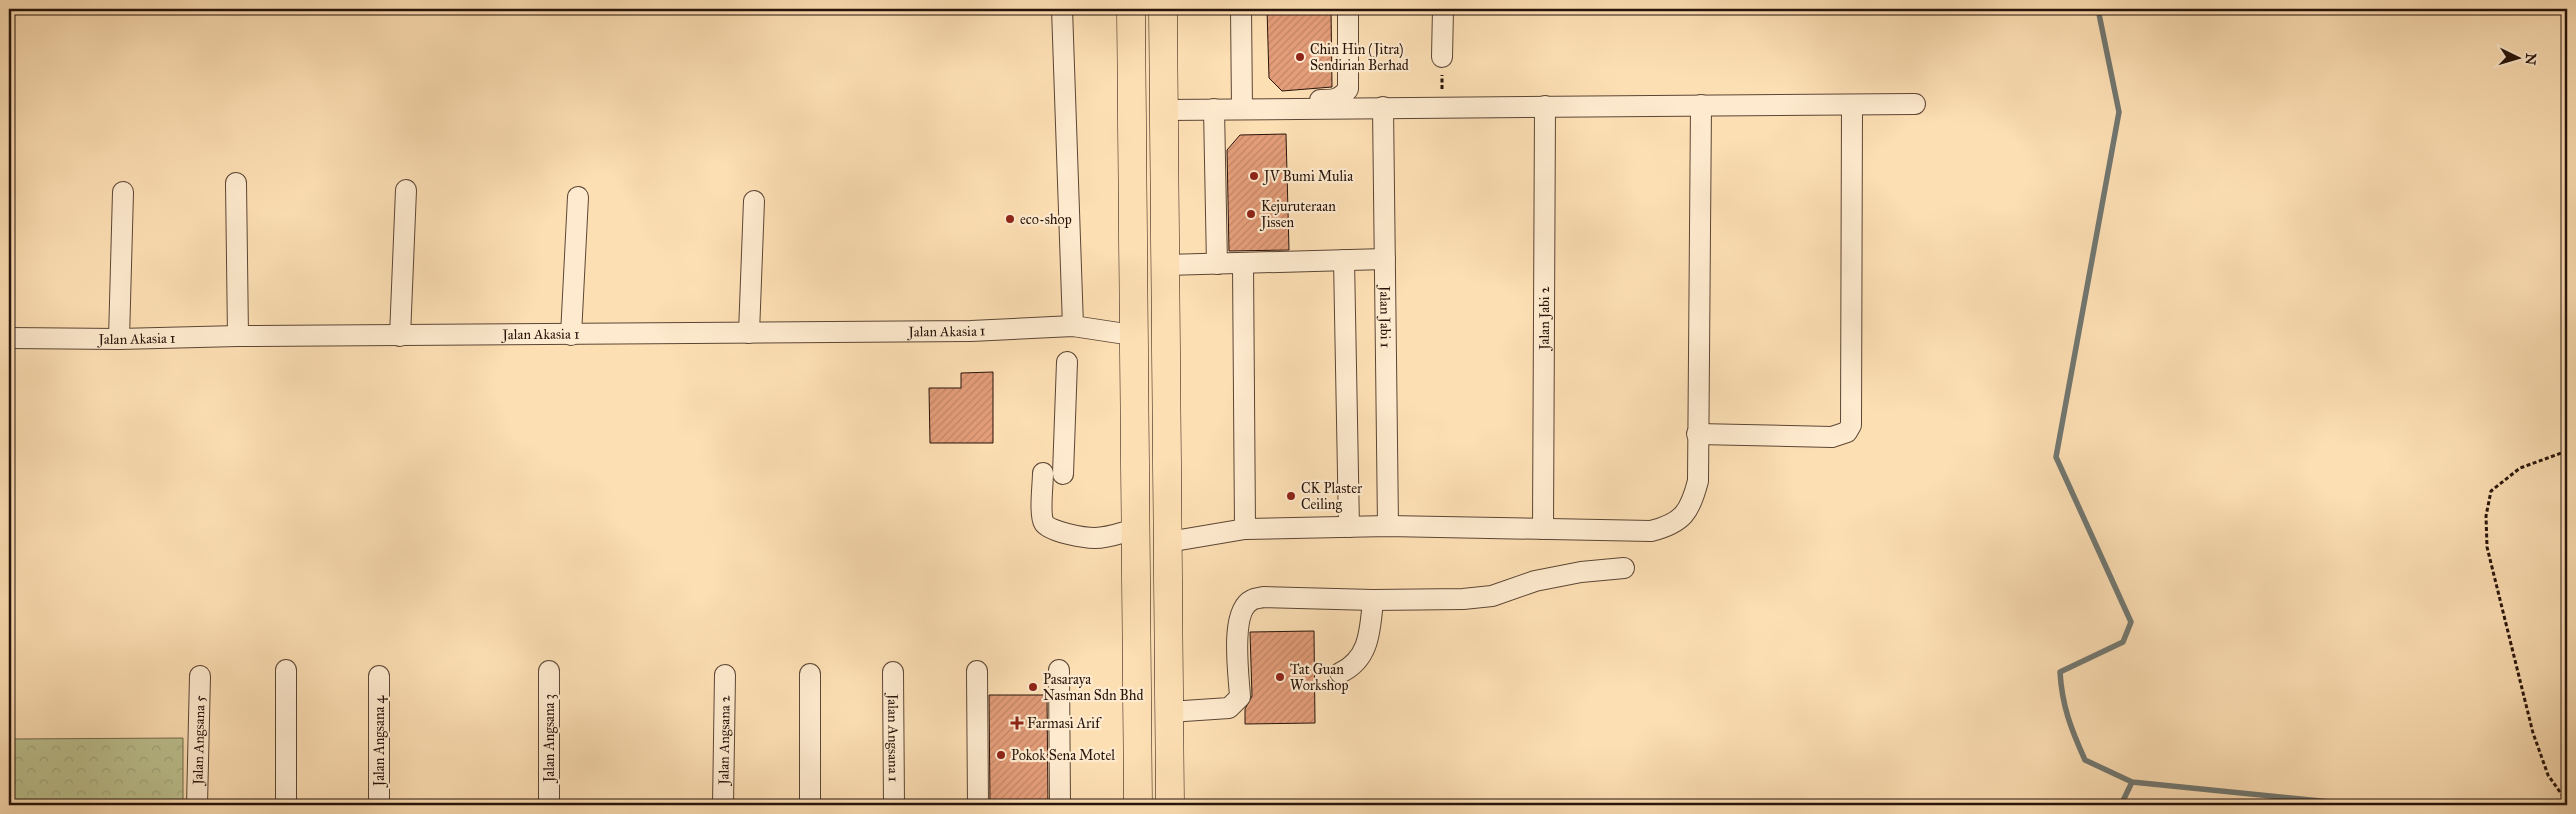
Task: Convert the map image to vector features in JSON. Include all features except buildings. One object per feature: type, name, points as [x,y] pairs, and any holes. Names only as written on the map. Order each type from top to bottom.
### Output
[{"type":"highway","points":[[1131,9],[1132,335],[1136,529],[1138,805]]},
{"type":"highway","points":[[1163,9],[1170,805]]},
{"type":"street","points":[[1062,9],[1073,326]]},
{"type":"street","points":[[1241,9],[1242,104]]},
{"type":"street","points":[[1164,110],[1214,109],[1242,104],[1334,100],[1342,96],[1348,89],[1348,9]]},
{"type":"street","points":[[1442,57],[1443,9]]},
{"type":"street","points":[[1242,104],[1383,107],[1915,104]]},
{"type":"street","points":[[1168,542],[1245,529],[1388,526],[1651,531],[1671,526],[1684,516],[1692,502],[1698,480],[1701,105]]},
{"type":"street","points":[[1697,434],[1832,437],[1847,432],[1851,425],[1852,105]]},
{"type":"street","name":"Jalan Jabi 2","points":[[1543,528],[1545,106]]},
{"type":"street","name":"Jalan Jabi 1","points":[[1383,107],[1388,526]]},
{"type":"street","points":[[1214,109],[1217,264]]},
{"type":"street","points":[[236,183],[238,336]]},
{"type":"street","points":[[400,336],[406,190]]},
{"type":"street","points":[[120,339],[123,192]]},
{"type":"street","points":[[570,335],[578,197]]},
{"type":"street","points":[[749,333],[754,201]]},
{"type":"street","points":[[1166,265],[1385,259]]},
{"type":"street","points":[[1344,260],[1348,528]]},
{"type":"street","points":[[1243,264],[1245,529]]},
{"type":"street","name":"Jalan Akasia 1","points":[[9,338],[120,339],[238,336],[971,331],[1073,326],[1132,335]]},
{"type":"street","points":[[1063,474],[1067,362]]},
{"type":"street","points":[[1043,473],[1043,515],[1044,523],[1048,527],[1069,534],[1095,538],[1136,529]]},
{"type":"street","points":[[1169,712],[1229,708],[1235,704],[1240,697],[1238,622],[1243,609],[1251,600],[1263,597],[1372,600],[1463,599],[1492,596],[1535,581],[1581,572],[1624,568]]},
{"type":"street","points":[[1340,673],[1349,668],[1366,646],[1370,637],[1372,600]]},
{"type":"street","points":[[286,670],[286,805]]},
{"type":"street","points":[[1059,670],[1060,805]]},
{"type":"street","name":"Jalan Angsana 3","points":[[549,671],[549,805]]},
{"type":"street","points":[[977,671],[978,805]]},
{"type":"street","name":"Jalan Angsana 1","points":[[893,672],[894,805]]},
{"type":"street","points":[[810,674],[810,805]]},
{"type":"street","name":"Jalan Angsana 2","points":[[724,805],[725,675]]},
{"type":"street","name":"Jalan Angsana 5","points":[[197,805],[200,676]]},
{"type":"street","name":"Jalan Angsana 4","points":[[379,676],[379,805]]},
{"type":"path","points":[[1442,57],[1442,106]]},
{"type":"path","points":[[2567,451],[2520,468],[2491,491],[2486,516],[2487,547],[2533,733],[2548,775],[2567,802]]},
{"type":"green space","points":[[183,738],[183,805],[9,805],[9,739]]},
{"type":"waterway","points":[[2098,9],[2119,112],[2056,457],[2131,622],[2123,642],[2060,672],[2068,717],[2085,760],[2132,782],[2121,805]]},
{"type":"waterway","points":[[2132,782],[2360,805]]},
{"type":"place","name":"Chin Hin (Jitra) Sendirian Berhad","points":[[1300,57]]},
{"type":"place","name":"JV Bumi Mulia","points":[[1254,176]]},
{"type":"place","name":"Kejuruteraan Jissen","points":[[1251,214]]},
{"type":"place","name":"eco-shop","points":[[1010,219]]},
{"type":"place","name":"CK Plaster Ceiling","points":[[1291,496]]},
{"type":"place","name":"Tat Guan Workshop","points":[[1280,677]]},
{"type":"place","name":"Pasaraya Nasman Sdn Bhd","points":[[1033,687]]},
{"type":"place","name":"Farmasi Arif","points":[[1017,723]]},
{"type":"place","name":"Pokok Sena Motel","points":[[1001,755]]}]
